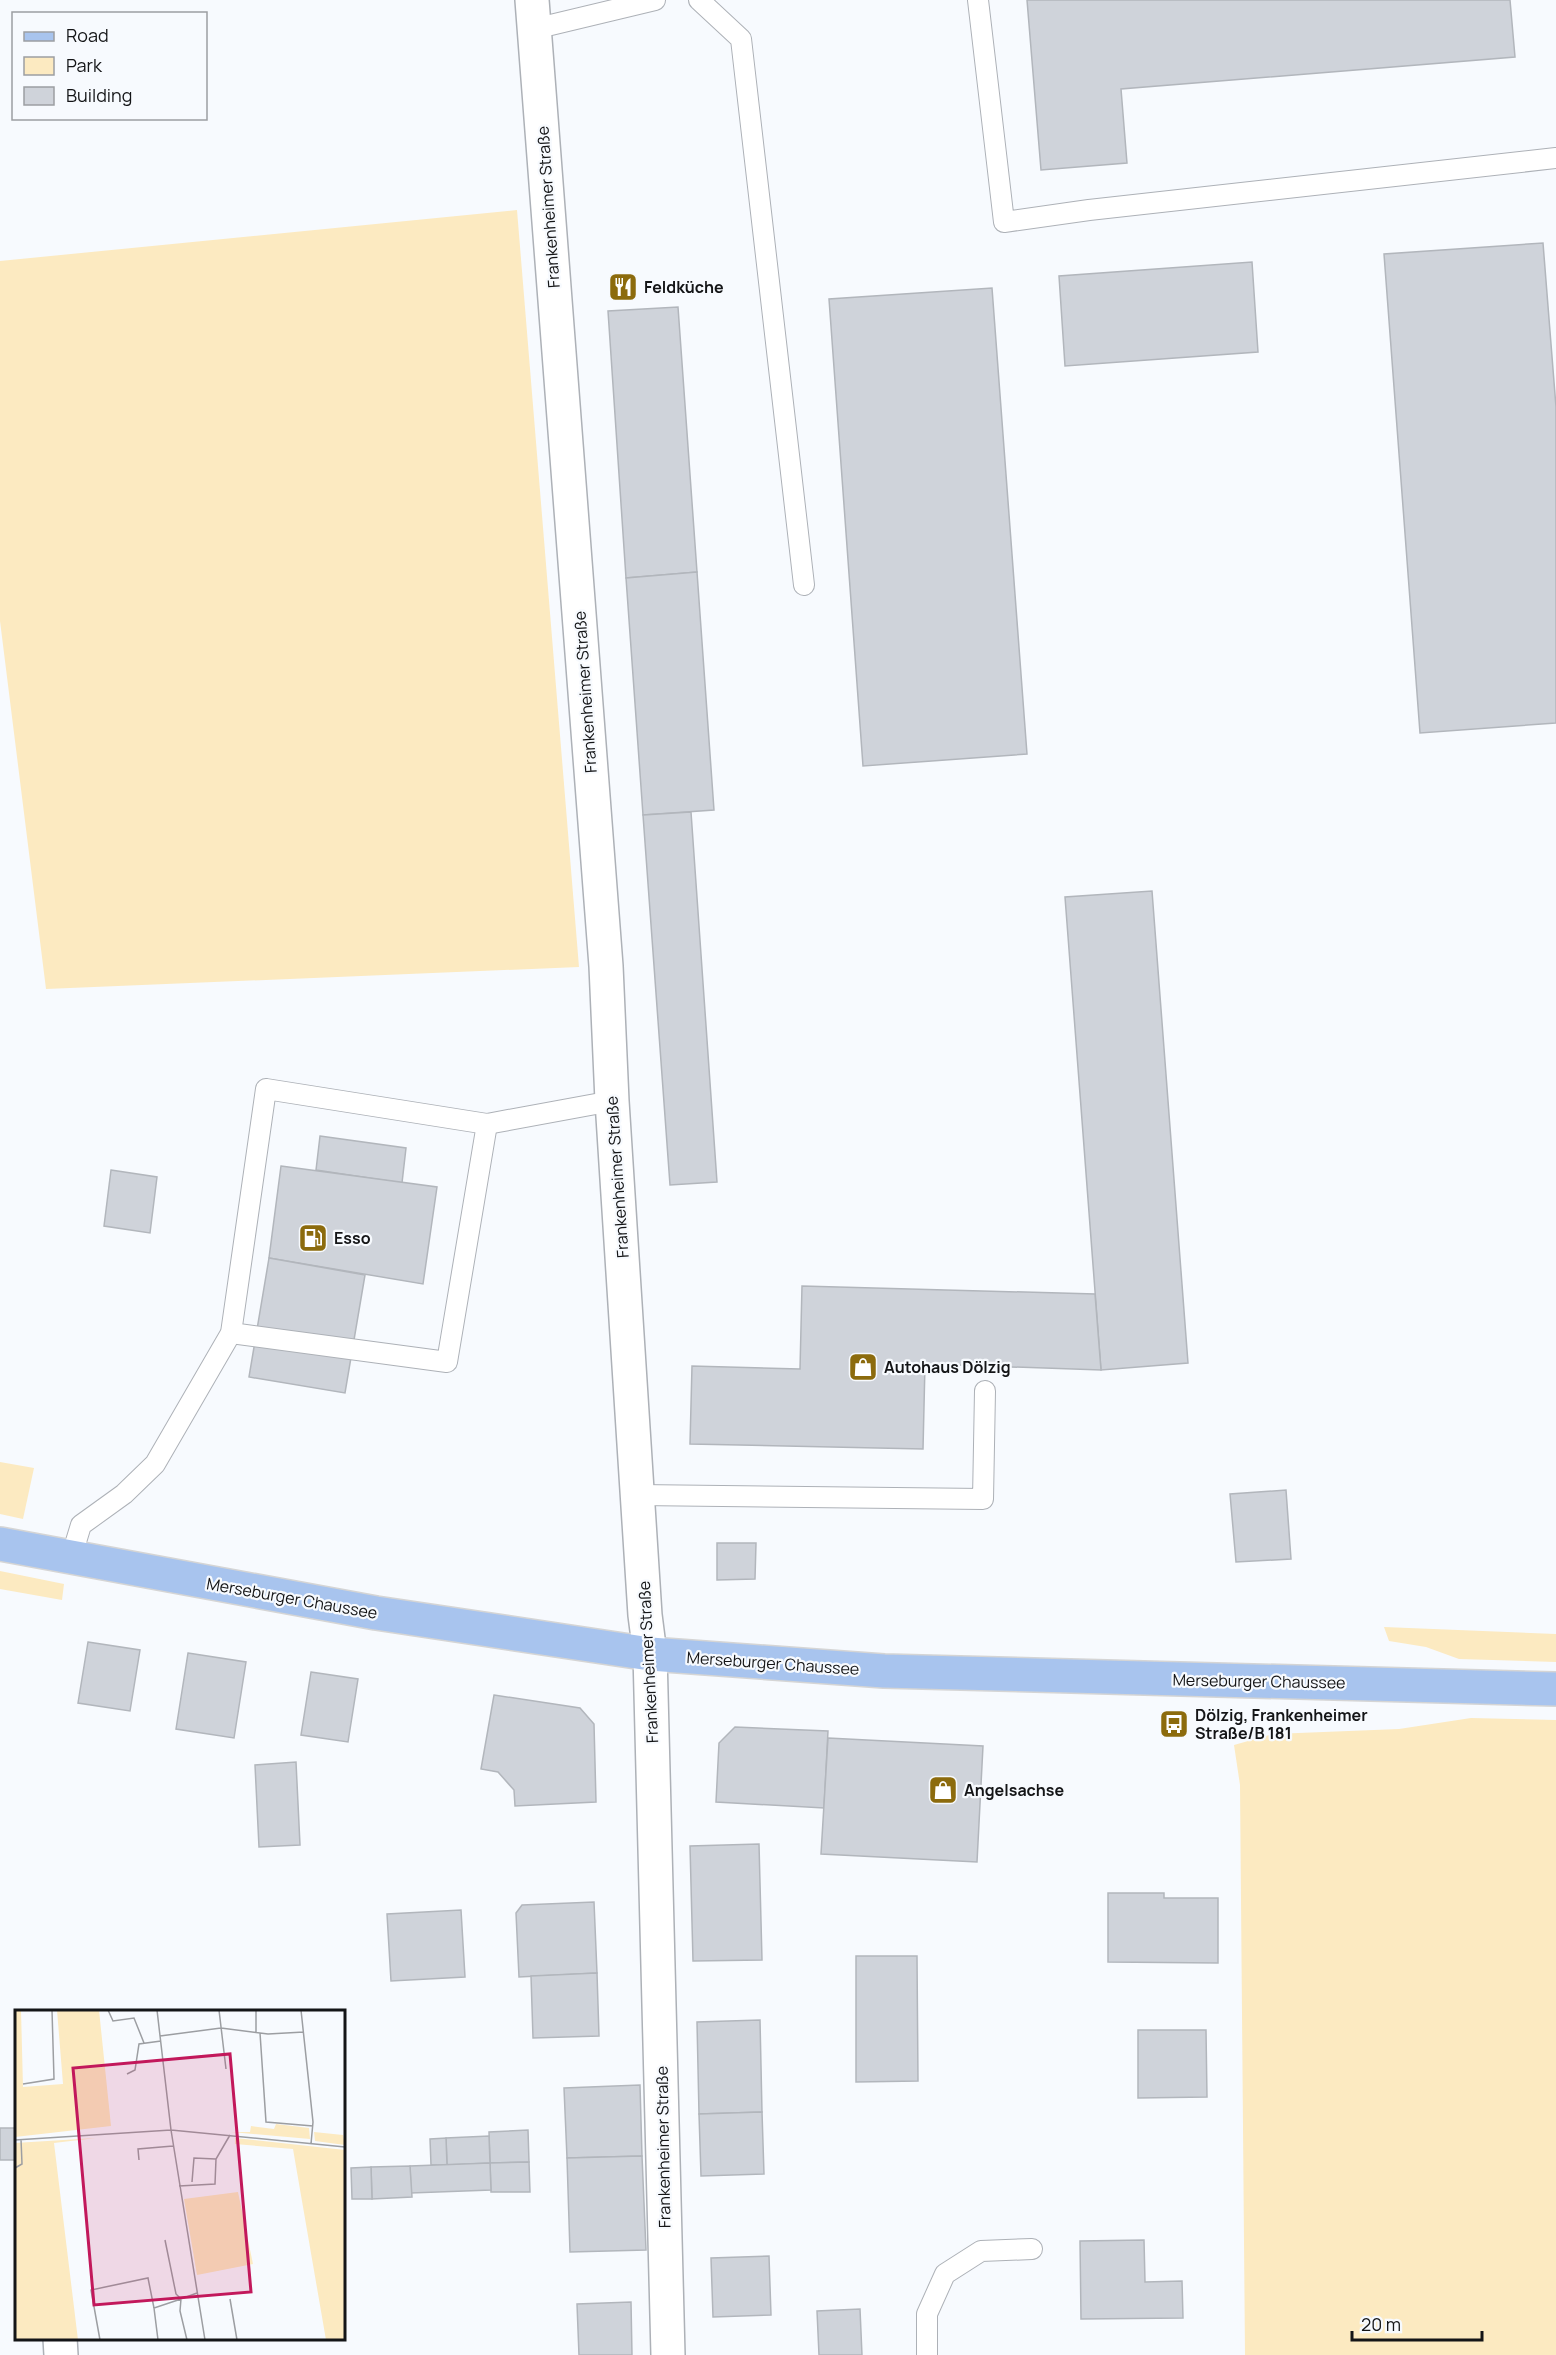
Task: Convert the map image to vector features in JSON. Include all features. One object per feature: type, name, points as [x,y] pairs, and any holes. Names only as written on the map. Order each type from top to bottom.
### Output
[{"type":"main road","name":"Merseburger Chaussee","points":[[0,1544],[376,1613],[650,1654],[884,1671],[1556,1689]]},
{"type":"street","name":"Frankenheimer Straße","points":[[533,15],[606,966],[612,1101],[650,1654],[668,2355]]},
{"type":"street","points":[[60,2340],[61,2355]]},
{"type":"lane","points":[[533,15],[655,0]]},
{"type":"lane","points":[[699,0],[741,39],[804,585]]},
{"type":"lane","points":[[978,0],[1004,222],[1100,208],[1556,158]]},
{"type":"lane","points":[[71,1558],[81,1525],[124,1494],[155,1464],[231,1333],[266,1089],[487,1124],[612,1101]]},
{"type":"lane","points":[[231,1333],[447,1362],[487,1124]]},
{"type":"lane","points":[[638,1495],[983,1499],[985,1391]]},
{"type":"lane","points":[[927,2355],[927,2313],[945,2274],[981,2251],[1032,2248]]},
{"type":"green space","points":[[517,210],[579,967],[46,989],[0,621],[0,261]]},
{"type":"green space","points":[[0,1462],[34,1468],[23,1519],[0,1514]]},
{"type":"green space","points":[[0,1571],[64,1584],[62,1600],[0,1589]]},
{"type":"green space","points":[[1384,1627],[1556,1634],[1556,1662],[1459,1659],[1426,1647],[1389,1641]]},
{"type":"green space","points":[[1471,1718],[1556,1720],[1556,2355],[1245,2355],[1240,1785],[1234,1745],[1273,1734],[1399,1729]]},
{"type":"building","points":[[1027,0],[1510,0],[1515,57],[1121,89],[1127,163],[1041,170]]},
{"type":"building","points":[[1543,243],[1556,407],[1556,723],[1420,733],[1384,254]]},
{"type":"building","points":[[1252,262],[1258,352],[1065,366],[1059,276]]},
{"type":"building","points":[[992,288],[1027,754],[863,766],[829,299]]},
{"type":"building","points":[[678,307],[697,572],[626,578],[608,311]]},
{"type":"building","points":[[697,572],[714,810],[643,815],[626,578]]},
{"type":"building","points":[[691,812],[717,1182],[670,1185],[643,815]]},
{"type":"building","points":[[1152,891],[1188,1363],[1101,1370],[1065,897]]},
{"type":"building","points":[[320,1136],[406,1148],[402,1183],[316,1170]]},
{"type":"building","points":[[281,1166],[437,1187],[423,1284],[269,1258]]},
{"type":"building","points":[[111,1170],[157,1177],[150,1233],[104,1226]]},
{"type":"building","points":[[269,1258],[365,1275],[345,1393],[249,1377]]},
{"type":"building","name":"Autohaus Dölzig","points":[[802,1286],[1095,1294],[1101,1370],[925,1364],[923,1449],[690,1444],[692,1366],[800,1369]]},
{"type":"building","points":[[1286,1490],[1291,1559],[1236,1562],[1230,1494]]},
{"type":"building","points":[[717,1543],[756,1543],[755,1579],[717,1580]]},
{"type":"building","points":[[88,1642],[140,1650],[130,1711],[78,1703]]},
{"type":"building","points":[[188,1653],[246,1662],[234,1738],[176,1729]]},
{"type":"building","points":[[311,1672],[358,1679],[348,1742],[301,1735]]},
{"type":"building","points":[[494,1695],[580,1708],[594,1724],[596,1802],[515,1806],[514,1790],[498,1772],[481,1769]]},
{"type":"building","points":[[735,1727],[828,1731],[824,1808],[716,1802],[719,1743]]},
{"type":"building","points":[[828,1738],[983,1746],[977,1862],[821,1854]]},
{"type":"building","points":[[296,1762],[300,1845],[259,1847],[255,1765]]},
{"type":"building","points":[[759,1844],[762,1960],[693,1961],[690,1846]]},
{"type":"building","points":[[1108,1893],[1164,1893],[1164,1898],[1218,1898],[1218,1963],[1108,1962]]},
{"type":"building","points":[[594,1902],[597,1973],[519,1977],[516,1913],[522,1905]]},
{"type":"building","points":[[461,1910],[465,1977],[391,1981],[387,1914]]},
{"type":"building","points":[[856,1956],[917,1956],[918,2081],[856,2082]]},
{"type":"building","points":[[597,1973],[599,2036],[533,2038],[531,1976]]},
{"type":"building","points":[[760,2020],[762,2112],[699,2114],[697,2022]]},
{"type":"building","points":[[1138,2030],[1206,2030],[1207,2097],[1138,2098]]},
{"type":"building","points":[[640,2085],[642,2156],[567,2158],[564,2088]]},
{"type":"building","points":[[762,2112],[764,2174],[701,2176],[699,2114]]},
{"type":"building","points":[[0,2128],[15,2128],[15,2160],[0,2160]]},
{"type":"building","points":[[528,2130],[529,2162],[490,2163],[489,2132]]},
{"type":"building","points":[[489,2136],[490,2163],[447,2165],[446,2138]]},
{"type":"building","points":[[446,2138],[447,2165],[431,2165],[430,2139]]},
{"type":"building","points":[[642,2156],[646,2250],[570,2252],[567,2158]]},
{"type":"building","points":[[529,2162],[530,2192],[491,2192],[490,2163]]},
{"type":"building","points":[[490,2163],[491,2190],[411,2193],[410,2166]]},
{"type":"building","points":[[410,2166],[412,2197],[372,2199],[371,2167]]},
{"type":"building","points":[[371,2167],[372,2199],[352,2199],[351,2168]]},
{"type":"building","points":[[1144,2240],[1145,2282],[1182,2281],[1183,2318],[1081,2319],[1080,2241]]},
{"type":"building","points":[[769,2256],[771,2315],[713,2317],[711,2258]]},
{"type":"building","points":[[631,2302],[632,2355],[579,2355],[577,2304]]},
{"type":"building","points":[[860,2309],[862,2355],[819,2355],[817,2311]]},
{"type":"place","name":"Feldküche","points":[[623,287]]},
{"type":"place","name":"Esso","points":[[313,1238]]},
{"type":"place","name":"Autohaus Dölzig","points":[[863,1367]]},
{"type":"place","name":"Dölzig, Frankenheimer Straße/B 181","points":[[1174,1724]]},
{"type":"place","name":"Angelsachse","points":[[943,1790]]}]
